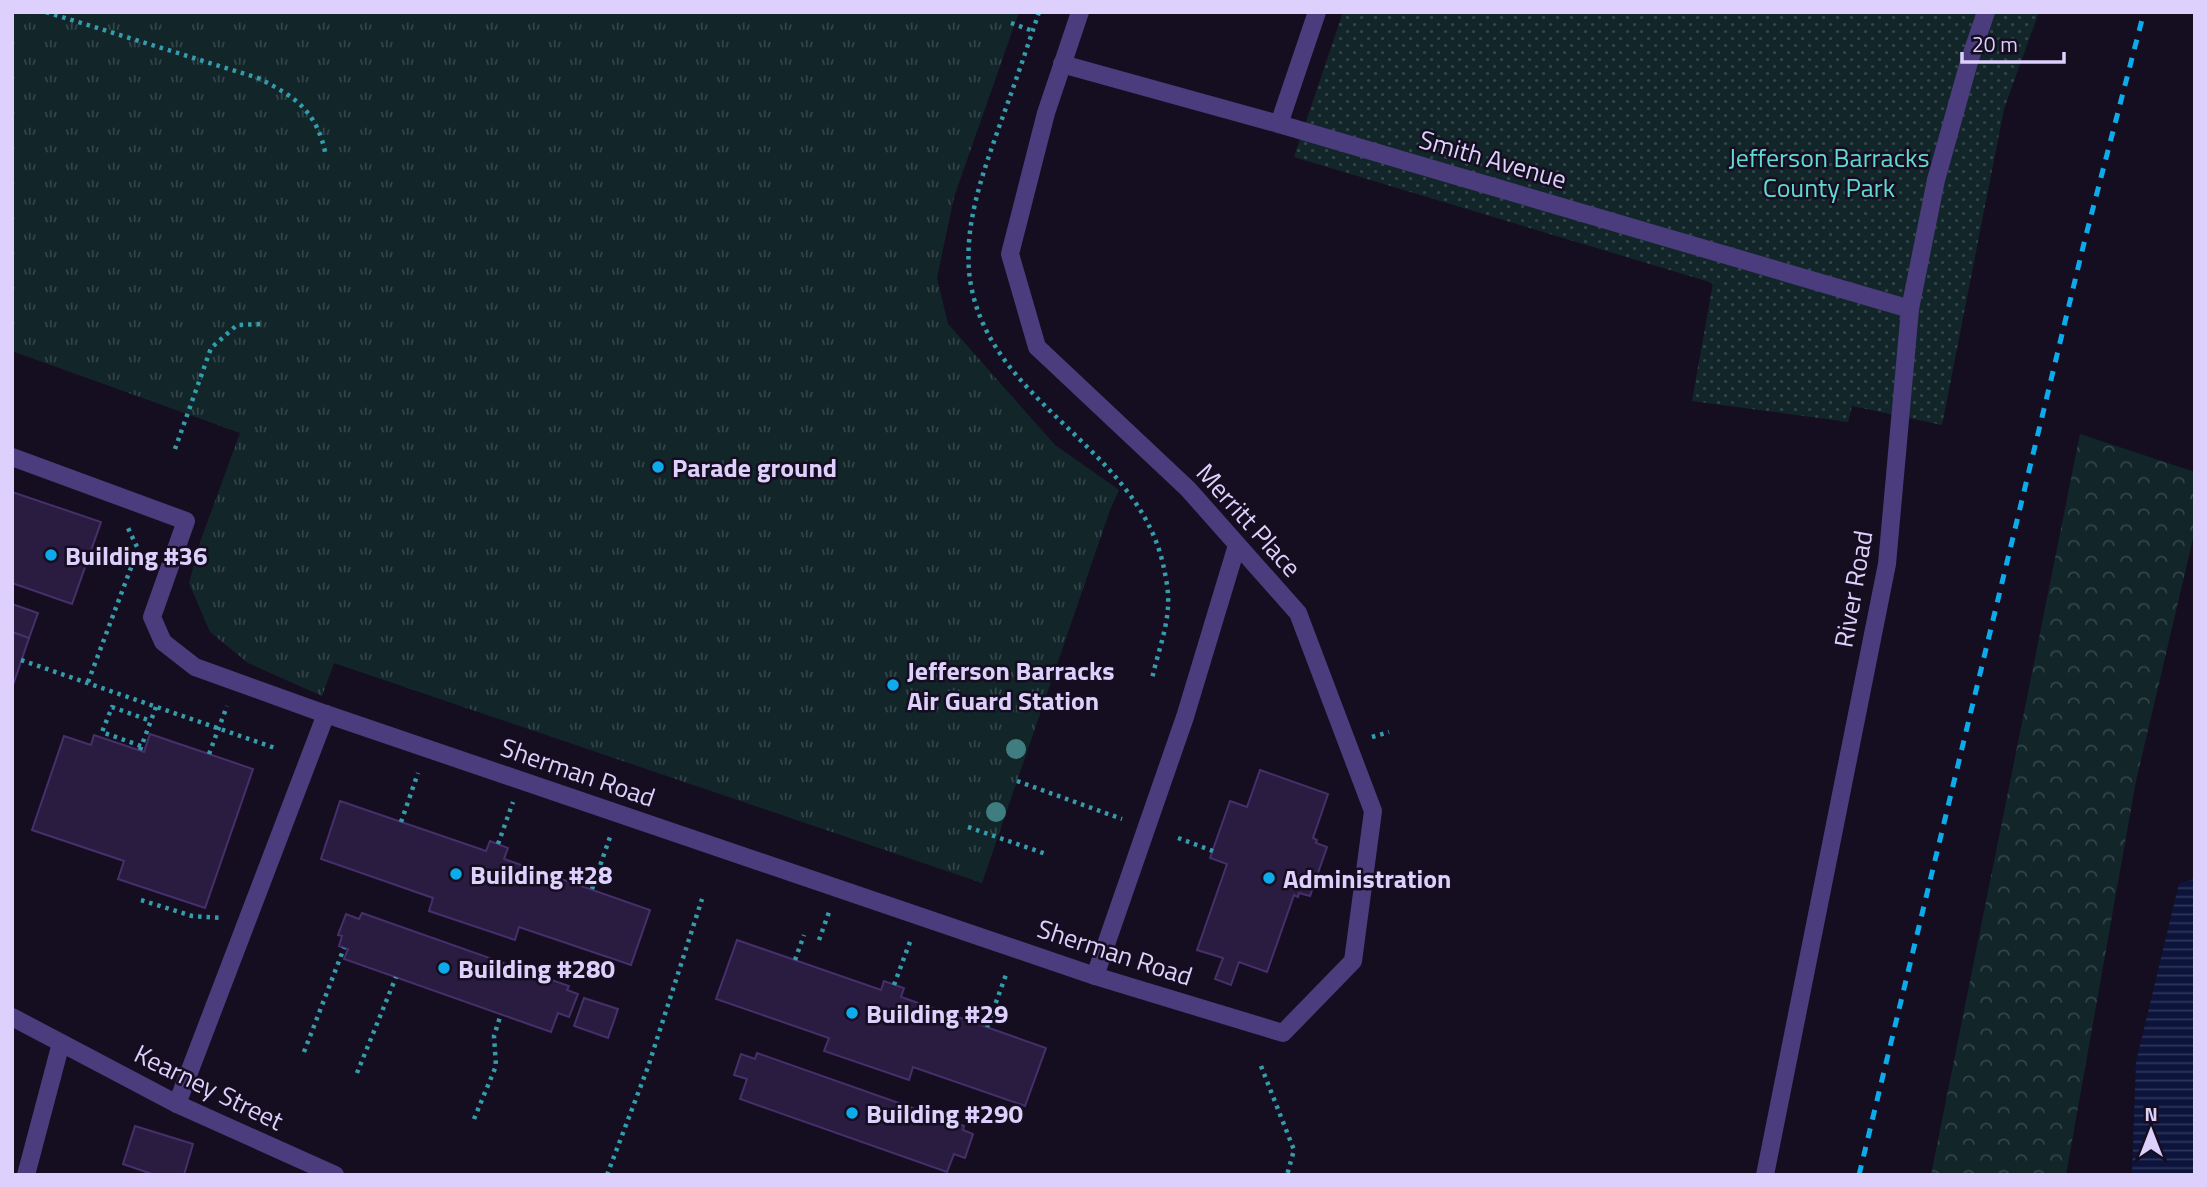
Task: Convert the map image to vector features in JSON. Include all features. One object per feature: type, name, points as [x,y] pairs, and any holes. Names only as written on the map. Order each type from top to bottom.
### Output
[{"type":"street","name":"Merritt Place","points":[[1080,12],[1043,125],[1010,254],[1037,347],[1188,489],[1298,613],[1373,811],[1353,961],[1283,1033]]},
{"type":"street","points":[[1279,124],[1317,12]]},
{"type":"street","name":"River Road","points":[[1765,1175],[1887,564],[1910,309],[1936,180],[1986,12]]},
{"type":"street","name":"Smith Avenue","points":[[1062,64],[1279,124],[1910,309]]},
{"type":"street","name":"Sherman Road","points":[[12,457],[186,521],[152,617],[163,642],[195,667],[1095,976],[1283,1033]]},
{"type":"street","points":[[1095,976],[1185,717],[1237,545]]},
{"type":"street","points":[[177,1104],[326,714]]},
{"type":"street","name":"Kearney Street","points":[[12,1017],[177,1104],[335,1175]]},
{"type":"street","points":[[26,1175],[61,1043]]},
{"type":"path","points":[[46,12],[258,78],[287,93],[309,111],[323,141],[326,156]]},
{"type":"path","points":[[1011,23],[1033,31]]},
{"type":"path","points":[[175,449],[211,348],[237,325],[263,324]]},
{"type":"path","points":[[88,682],[138,548],[127,525]]},
{"type":"path","points":[[21,660],[275,748]]},
{"type":"path","points":[[209,754],[235,681]]},
{"type":"path","points":[[151,720],[112,707],[102,732],[141,748],[156,707]]},
{"type":"path","points":[[1367,738],[1389,732]]},
{"type":"path","points":[[401,822],[427,748]]},
{"type":"path","points":[[1017,781],[1122,819]]},
{"type":"path","points":[[592,889],[619,814]]},
{"type":"path","points":[[968,827],[1046,855]]},
{"type":"path","points":[[498,844],[504,828]]},
{"type":"path","points":[[1178,838],[1213,851]]},
{"type":"path","points":[[607,1175],[648,1067],[702,899]]},
{"type":"path","points":[[141,900],[192,916],[248,919]]},
{"type":"path","points":[[795,960],[804,934]]},
{"type":"path","points":[[304,1052],[344,948]]},
{"type":"path","points":[[894,985],[900,969]]},
{"type":"path","points":[[357,1073],[396,977]]},
{"type":"path","points":[[987,1027],[996,1003]]},
{"type":"path","points":[[474,1119],[496,1066],[494,1036],[501,1014]]},
{"type":"path","points":[[1261,1066],[1294,1150],[1287,1175]]},
{"type":"green space","name":"Parade ground","points":[[12,12],[1019,12],[954,197],[937,278],[948,324],[1055,445],[1119,490],[982,883],[334,663],[322,696],[248,663],[210,632],[189,583],[200,542],[240,433],[12,351]]},
{"type":"green space","name":"Jefferson Barracks County Park","points":[[1343,12],[2039,12],[2004,109],[1942,425],[1852,406],[1848,422],[1692,401],[1713,283],[1294,157]]},
{"type":"green space","points":[[2080,434],[2195,472],[2195,530],[2136,781],[2066,1175],[1931,1175]]},
{"type":"shaded area","points":[[2195,817],[2195,1175],[2132,1175],[2136,1062]]},
{"type":"pier","points":[[2195,814],[2195,879],[2174,884],[2191,816]]},
{"type":"building","name":"Building #36","points":[[12,492],[101,522],[72,604],[12,583]]},
{"type":"building","points":[[12,604],[38,613],[29,638],[12,632]]},
{"type":"building","name":"Building #36","points":[[12,632],[29,638],[13,685],[12,685]]},
{"type":"building","points":[[150,734],[253,769],[205,908],[118,879],[124,861],[32,830],[64,736],[91,745],[94,735],[144,752]]},
{"type":"building","name":"Administration","points":[[1260,770],[1328,794],[1313,838],[1317,840],[1316,843],[1327,847],[1310,896],[1299,893],[1298,897],[1294,895],[1267,972],[1239,962],[1231,985],[1215,979],[1223,958],[1197,950],[1227,864],[1210,858],[1230,801],[1247,807]]},
{"type":"building","name":"Building #28","points":[[340,801],[486,851],[490,841],[508,848],[504,859],[650,910],[631,965],[519,927],[515,940],[429,911],[433,898],[321,859]]},
{"type":"building","name":"Building #280","points":[[362,913],[569,986],[567,990],[578,994],[569,1017],[558,1013],[551,1032],[344,959],[348,949],[339,946],[342,936],[338,935],[346,914],[359,919]]},
{"type":"building","name":"Building #29","points":[[737,940],[881,990],[884,981],[904,988],[901,997],[1046,1048],[1025,1106],[913,1067],[909,1080],[824,1051],[829,1038],[716,999]]},
{"type":"building","points":[[584,998],[618,1009],[608,1038],[574,1026]]},
{"type":"building","name":"Building #290","points":[[757,1053],[964,1126],[963,1130],[973,1134],[965,1158],[954,1154],[947,1172],[740,1099],[747,1079],[734,1075],[741,1054],[755,1059]]},
{"type":"building","points":[[135,1126],[193,1144],[184,1175],[155,1175],[123,1164]]},
{"type":"railway","points":[[1859,1175],[2085,239],[2144,12]]},
{"type":"place","name":"Parade ground","points":[[658,467]]},
{"type":"place","name":"Building #36","points":[[51,555]]},
{"type":"place","name":"Jefferson Barracks Air Guard Station","points":[[893,685]]},
{"type":"place","name":"Building #28","points":[[456,874]]},
{"type":"place","name":"Administration","points":[[1269,878]]},
{"type":"place","name":"Building #280","points":[[444,968]]},
{"type":"place","name":"Building #29","points":[[852,1013]]},
{"type":"place","name":"Building #290","points":[[852,1113]]}]
